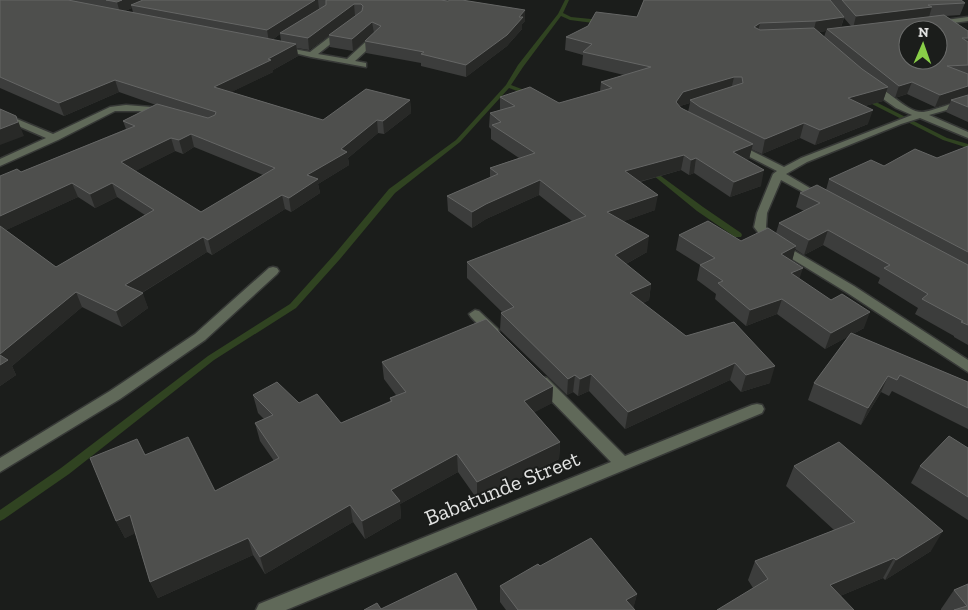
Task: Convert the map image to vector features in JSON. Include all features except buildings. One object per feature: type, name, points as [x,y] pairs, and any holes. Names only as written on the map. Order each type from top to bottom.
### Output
[{"type":"street","points":[[948,22],[968,19]]},
{"type":"street","points":[[311,55],[351,25]]},
{"type":"street","points":[[349,62],[376,36]]},
{"type":"street","points":[[275,44],[311,55],[363,65]]},
{"type":"street","points":[[863,80],[915,117],[968,135]]},
{"type":"street","points":[[968,101],[898,122],[804,160],[781,172],[762,213],[760,227],[770,241],[850,289],[968,367]]},
{"type":"street","points":[[0,163],[114,109],[128,106],[142,107],[177,117]]},
{"type":"street","points":[[0,115],[55,138]]},
{"type":"street","points":[[726,142],[830,202]]},
{"type":"street","points":[[0,466],[115,395],[200,337],[272,271]]},
{"type":"street","points":[[475,314],[503,342]]},
{"type":"street","points":[[531,371],[622,463]]},
{"type":"street","name":"Babatunde Street","points":[[264,610],[757,409]]},
{"type":"waterway","points":[[560,14],[567,0]]},
{"type":"waterway","points":[[508,86],[520,66],[560,14]]},
{"type":"waterway","points":[[560,14],[570,18],[601,22]]},
{"type":"waterway","points":[[0,516],[65,471],[211,358],[293,306],[392,191],[458,141],[508,86]]},
{"type":"waterway","points":[[508,86],[530,94]]},
{"type":"waterway","points":[[866,99],[945,139],[968,146]]},
{"type":"waterway","points":[[650,170],[700,209],[738,235]]}]
